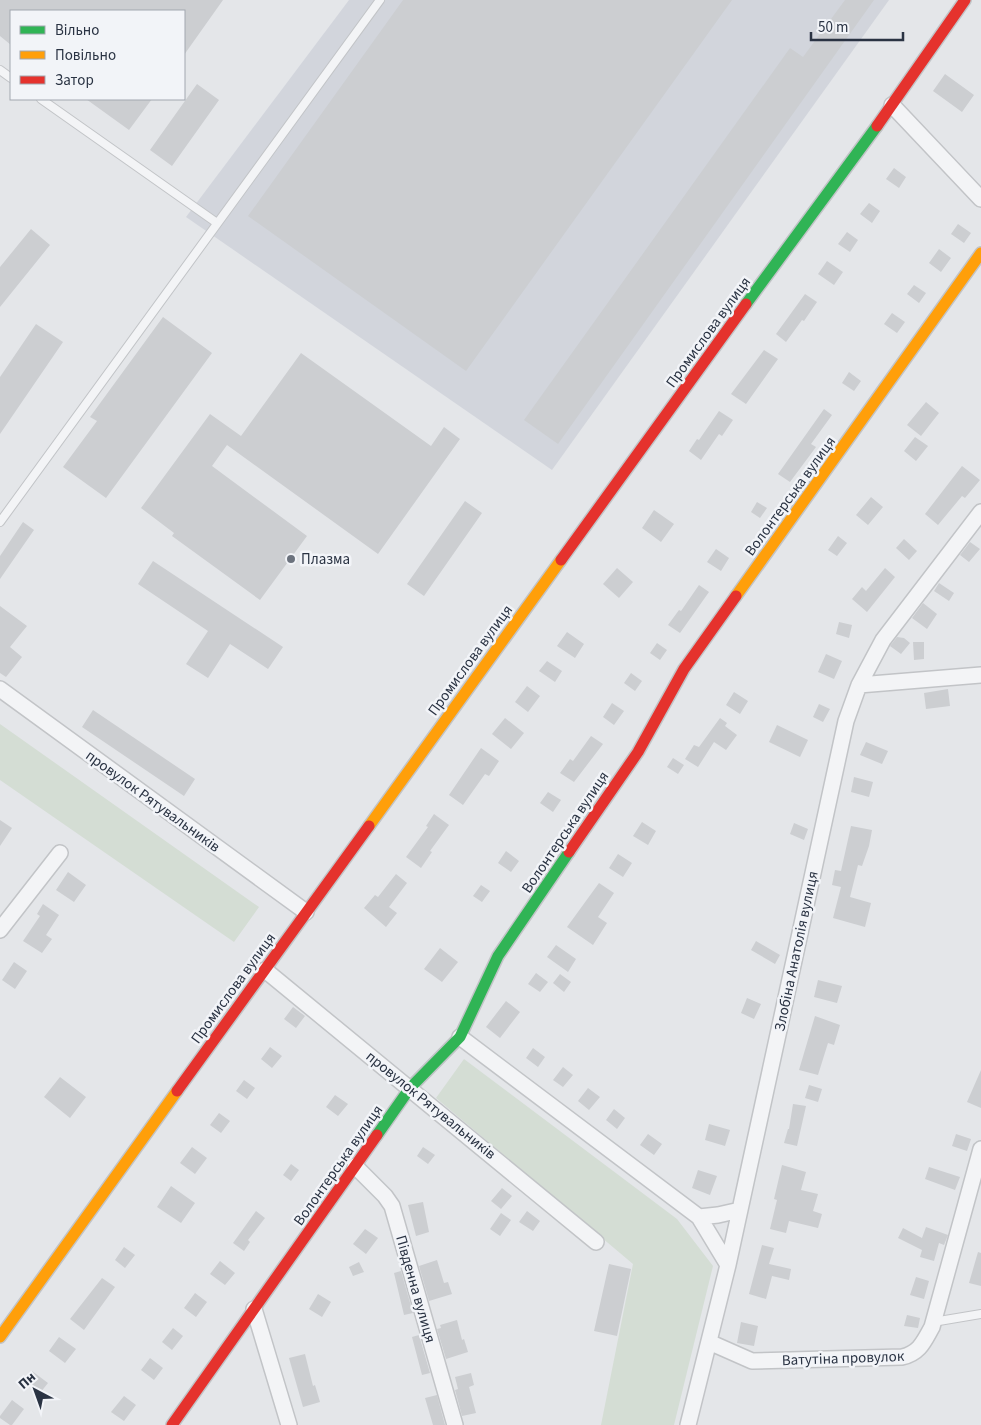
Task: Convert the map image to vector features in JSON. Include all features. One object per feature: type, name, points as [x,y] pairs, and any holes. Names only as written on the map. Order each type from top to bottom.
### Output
[{"type":"street","name":"Промислова вулиця","points":[[0,1337],[892,105],[965,0]]},
{"type":"street","points":[[892,105],[981,199]]},
{"type":"street","name":"Волонтерська вулиця","points":[[172,1425],[410,1088],[460,1036],[498,956],[638,752],[684,669],[981,253]]},
{"type":"street","name":"Злобіна Анатолія вулиця","points":[[688,1425],[728,1265],[846,721],[859,685],[883,640],[981,512]]},
{"type":"street","points":[[859,685],[981,675]]},
{"type":"street","name":"провулок Рятувальників","points":[[0,689],[306,912]]},
{"type":"street","points":[[0,930],[60,853]]},
{"type":"street","name":"провулок Рятувальників","points":[[265,970],[596,1242]]},
{"type":"street","points":[[460,1036],[699,1217],[728,1265]]},
{"type":"street","name":"Ватутіна провулок","points":[[709,1342],[752,1361],[912,1355],[921,1348],[933,1322],[981,1149]]},
{"type":"street","name":"Південна вулиця","points":[[355,1166],[385,1196],[392,1206],[455,1425]]},
{"type":"street","points":[[699,1217],[740,1210]]},
{"type":"street","points":[[254,1309],[289,1425]]},
{"type":"lane","points":[[0,522],[380,0]]},
{"type":"lane","points":[[42,100],[217,223]]},
{"type":"lane","points":[[933,1322],[981,1314]]},
{"type":"shaded area","points":[[349,0],[889,0],[552,470],[186,217]]},
{"type":"shaded area","points":[[0,724],[259,907],[234,942],[0,780]]},
{"type":"shaded area","points":[[464,1059],[677,1219],[713,1266],[674,1425],[601,1425],[633,1264],[436,1098]]},
{"type":"building","points":[[0,0],[223,0],[185,54],[185,10],[10,10],[10,44],[0,36]]},
{"type":"building","points":[[403,0],[732,0],[466,371],[248,216]]},
{"type":"building","points":[[845,0],[874,0],[558,444],[524,420],[790,48],[803,57]]},
{"type":"building","points":[[945,74],[974,95],[962,112],[933,91]]},
{"type":"building","points":[[197,84],[219,100],[172,166],[150,150]]},
{"type":"building","points":[[87,100],[151,100],[129,130]]},
{"type":"building","points":[[894,168],[906,177],[899,188],[886,179]]},
{"type":"building","points":[[869,203],[880,211],[872,223],[860,214]]},
{"type":"building","points":[[958,224],[971,233],[964,243],[951,234]]},
{"type":"building","points":[[31,229],[50,245],[0,307],[0,267]]},
{"type":"building","points":[[847,232],[858,240],[850,252],[838,244]]},
{"type":"building","points":[[939,249],[951,258],[941,272],[929,263]]},
{"type":"building","points":[[827,261],[843,272],[834,285],[818,274]]},
{"type":"building","points":[[914,285],[926,293],[919,303],[907,294]]},
{"type":"building","points":[[805,294],[817,302],[786,342],[776,334]]},
{"type":"building","points":[[892,313],[905,322],[897,333],[884,324]]},
{"type":"building","points":[[163,317],[212,353],[106,498],[63,467],[97,421],[90,417]]},
{"type":"building","points":[[36,324],[63,342],[0,434],[0,377]]},
{"type":"building","points":[[764,350],[778,359],[746,404],[731,394]]},
{"type":"building","points":[[301,353],[431,446],[444,427],[460,439],[378,554],[227,445],[212,466],[307,536],[260,600],[172,536],[174,533],[141,508],[210,414],[241,436]]},
{"type":"building","points":[[849,372],[861,381],[854,391],[842,383]]},
{"type":"building","points":[[926,402],[939,413],[921,436],[907,425]]},
{"type":"building","points":[[824,409],[832,415],[811,444],[816,447],[790,482],[778,474]]},
{"type":"building","points":[[719,411],[733,420],[722,436],[719,434],[701,460],[689,451]]},
{"type":"building","points":[[915,437],[928,446],[916,461],[904,451]]},
{"type":"building","points":[[962,466],[980,480],[965,498],[962,496],[938,525],[925,514]]},
{"type":"building","points":[[871,497],[883,507],[868,525],[856,515]]},
{"type":"building","points":[[465,501],[482,513],[424,596],[407,584]]},
{"type":"building","points":[[757,502],[767,508],[760,518],[751,512]]},
{"type":"building","points":[[654,510],[674,524],[661,542],[642,528]]},
{"type":"building","points":[[23,522],[34,530],[0,579],[0,556]]},
{"type":"building","points":[[838,536],[847,543],[837,556],[828,550]]},
{"type":"building","points":[[904,539],[917,551],[909,560],[896,548]]},
{"type":"building","points":[[970,542],[980,549],[969,562],[960,555]]},
{"type":"building","points":[[716,549],[729,558],[721,571],[707,562]]},
{"type":"building","points":[[153,561],[283,647],[268,669],[230,644],[208,678],[186,664],[208,631],[138,584]]},
{"type":"building","points":[[617,568],[633,582],[619,598],[603,584]]},
{"type":"building","points":[[885,568],[895,577],[867,612],[852,599],[862,587],[866,591]]},
{"type":"building","points":[[939,583],[954,593],[949,601],[934,591]]},
{"type":"building","points":[[699,585],[709,592],[680,633],[668,625],[679,610],[681,611]]},
{"type":"building","points":[[923,603],[937,614],[927,629],[912,618]]},
{"type":"building","points":[[0,606],[27,626],[10,647],[22,657],[6,677],[0,673]]},
{"type":"building","points":[[839,622],[852,625],[849,638],[836,634]]},
{"type":"building","points":[[567,632],[584,644],[575,658],[557,646]]},
{"type":"building","points":[[897,637],[904,638],[910,643],[901,654],[890,646]]},
{"type":"building","points":[[913,642],[924,642],[924,659],[914,660]]},
{"type":"building","points":[[657,643],[667,650],[660,660],[650,653]]},
{"type":"building","points":[[826,654],[842,661],[834,679],[818,672]]},
{"type":"building","points":[[547,661],[562,671],[555,682],[539,671]]},
{"type":"building","points":[[631,673],[642,681],[635,691],[624,683]]},
{"type":"building","points":[[527,686],[540,696],[528,712],[515,702]]},
{"type":"building","points":[[948,689],[950,706],[926,709],[924,693]]},
{"type":"building","points":[[734,692],[748,701],[740,714],[726,705]]},
{"type":"building","points":[[612,703],[624,711],[614,725],[603,717]]},
{"type":"building","points":[[819,704],[830,709],[823,722],[813,717]]},
{"type":"building","points":[[93,710],[195,779],[184,796],[82,727]]},
{"type":"building","points":[[505,718],[524,733],[511,749],[492,734]]},
{"type":"building","points":[[720,718],[727,723],[725,726],[737,735],[726,750],[714,742],[698,767],[685,759],[694,745],[699,747]]},
{"type":"building","points":[[777,725],[808,740],[800,757],[769,742]]},
{"type":"building","points":[[591,736],[603,744],[574,782],[560,773],[570,759],[573,761]]},
{"type":"building","points":[[866,742],[888,751],[882,764],[860,755]]},
{"type":"building","points":[[481,748],[499,761],[489,776],[485,774],[463,805],[449,795]]},
{"type":"building","points":[[673,758],[684,765],[678,774],[667,767]]},
{"type":"building","points":[[854,777],[873,782],[869,797],[851,792]]},
{"type":"building","points":[[548,792],[561,800],[553,812],[540,803]]},
{"type":"building","points":[[434,814],[449,825],[430,851],[432,852],[421,868],[406,857],[428,827],[426,826]]},
{"type":"building","points":[[0,820],[12,828],[0,846]]},
{"type":"building","points":[[642,822],[656,831],[648,845],[633,836]]},
{"type":"building","points":[[794,823],[808,829],[804,840],[790,834]]},
{"type":"building","points":[[851,826],[872,830],[862,866],[858,865],[850,897],[871,903],[865,927],[833,918],[841,887],[832,885],[835,870],[841,871]]},
{"type":"building","points":[[506,851],[519,861],[511,872],[498,863]]},
{"type":"building","points":[[618,854],[632,863],[623,877],[609,868]]},
{"type":"building","points":[[68,872],[86,885],[74,902],[56,890]]},
{"type":"building","points":[[396,874],[407,883],[389,907],[397,913],[386,927],[364,908],[375,895],[378,897]]},
{"type":"building","points":[[599,883],[614,893],[598,917],[607,923],[593,945],[567,927]]},
{"type":"building","points":[[481,885],[490,891],[482,902],[473,896]]},
{"type":"building","points":[[43,904],[59,915],[46,935],[52,939],[42,953],[23,941],[40,916],[37,914]]},
{"type":"building","points":[[756,941],[780,955],[775,964],[751,950]]},
{"type":"building","points":[[556,945],[576,959],[568,972],[547,957]]},
{"type":"building","points":[[440,948],[458,962],[442,982],[424,969]]},
{"type":"building","points":[[14,962],[27,971],[15,989],[2,980]]},
{"type":"building","points":[[536,973],[548,982],[540,992],[528,984]]},
{"type":"building","points":[[560,974],[571,982],[564,992],[553,983]]},
{"type":"building","points":[[818,980],[842,986],[837,1003],[814,997]]},
{"type":"building","points":[[747,998],[761,1004],[754,1019],[741,1013]]},
{"type":"building","points":[[506,1001],[520,1012],[500,1038],[486,1027]]},
{"type":"building","points":[[293,1007],[305,1016],[296,1028],[284,1019]]},
{"type":"building","points":[[815,1016],[840,1025],[834,1045],[828,1043],[818,1075],[799,1070]]},
{"type":"building","points":[[270,1047],[282,1056],[272,1068],[261,1059]]},
{"type":"building","points":[[533,1048],[545,1057],[538,1067],[526,1058]]},
{"type":"building","points":[[563,1067],[573,1075],[563,1087],[553,1080]]},
{"type":"building","points":[[981,1070],[981,1108],[967,1102]]},
{"type":"building","points":[[60,1077],[86,1097],[70,1118],[44,1097]]},
{"type":"building","points":[[244,1080],[255,1088],[247,1099],[236,1091]]},
{"type":"building","points":[[809,1085],[822,1089],[818,1102],[805,1098]]},
{"type":"building","points":[[588,1088],[600,1097],[589,1110],[578,1101]]},
{"type":"building","points":[[335,1095],[348,1104],[338,1116],[326,1107]]},
{"type":"building","points":[[793,1104],[806,1106],[797,1146],[784,1143],[789,1129]]},
{"type":"building","points":[[614,1109],[625,1118],[617,1129],[606,1120]]},
{"type":"building","points":[[219,1113],[230,1121],[221,1133],[210,1125]]},
{"type":"building","points":[[709,1124],[730,1130],[725,1146],[705,1140]]},
{"type":"building","points":[[648,1134],[662,1144],[654,1155],[640,1145]]},
{"type":"building","points":[[956,1134],[971,1139],[967,1151],[952,1146]]},
{"type":"building","points":[[192,1147],[207,1158],[195,1174],[180,1163]]},
{"type":"building","points":[[423,1147],[435,1155],[428,1164],[417,1156]]},
{"type":"building","points":[[291,1164],[299,1170],[291,1181],[283,1175]]},
{"type":"building","points":[[782,1165],[806,1172],[801,1190],[818,1194],[813,1211],[822,1214],[818,1228],[789,1221],[786,1233],[770,1229],[777,1200],[774,1199]]},
{"type":"building","points":[[929,1167],[960,1177],[955,1190],[925,1179]]},
{"type":"building","points":[[698,1170],[717,1176],[710,1195],[692,1188]]},
{"type":"building","points":[[171,1186],[195,1203],[181,1223],[157,1207]]},
{"type":"building","points":[[502,1188],[512,1196],[501,1209],[491,1201]]},
{"type":"building","points":[[423,1202],[429,1232],[416,1236],[408,1205]]},
{"type":"building","points":[[256,1211],[265,1218],[248,1240],[250,1242],[244,1251],[233,1243]]},
{"type":"building","points":[[527,1211],[540,1221],[533,1231],[519,1222]]},
{"type":"building","points":[[501,1213],[511,1220],[500,1236],[490,1229]]},
{"type":"building","points":[[926,1227],[948,1235],[944,1245],[939,1243],[934,1261],[920,1257],[922,1250],[898,1238],[903,1228],[922,1238]]},
{"type":"building","points":[[365,1229],[378,1238],[366,1254],[353,1244]]},
{"type":"building","points":[[762,1245],[774,1248],[769,1264],[791,1269],[789,1280],[772,1276],[766,1299],[749,1294]]},
{"type":"building","points":[[124,1247],[135,1255],[125,1268],[115,1260]]},
{"type":"building","points":[[978,1252],[981,1253],[981,1286],[969,1283]]},
{"type":"building","points":[[437,1260],[444,1283],[448,1282],[452,1294],[429,1301],[419,1266]]},
{"type":"building","points":[[220,1261],[235,1273],[225,1285],[210,1274]]},
{"type":"building","points":[[359,1262],[364,1272],[353,1276],[349,1267]]},
{"type":"building","points":[[609,1264],[631,1269],[617,1336],[594,1331]]},
{"type":"building","points":[[401,1271],[413,1313],[404,1315],[394,1273]]},
{"type":"building","points":[[916,1277],[929,1281],[924,1299],[910,1295]]},
{"type":"building","points":[[102,1278],[115,1287],[84,1330],[70,1319]]},
{"type":"building","points":[[195,1293],[207,1302],[196,1317],[184,1308]]},
{"type":"building","points":[[318,1294],[331,1302],[322,1317],[309,1309]]},
{"type":"building","points":[[907,1315],[920,1318],[918,1328],[904,1326]]},
{"type":"building","points":[[457,1320],[462,1340],[464,1339],[468,1352],[446,1359],[437,1329],[441,1328],[440,1325]]},
{"type":"building","points":[[741,1322],[758,1326],[754,1346],[737,1343]]},
{"type":"building","points":[[173,1328],[183,1336],[172,1350],[162,1342]]},
{"type":"building","points":[[419,1335],[430,1373],[422,1375],[412,1337]]},
{"type":"building","points":[[59,1337],[76,1349],[65,1363],[49,1351]]},
{"type":"building","points":[[305,1354],[313,1386],[315,1385],[320,1402],[303,1407],[289,1358]]},
{"type":"building","points":[[150,1358],[163,1368],[154,1380],[141,1370]]},
{"type":"building","points":[[32,1371],[48,1383],[40,1393],[25,1381]]},
{"type":"building","points":[[471,1373],[474,1385],[469,1387],[476,1413],[462,1416],[455,1390],[458,1389],[455,1377]]},
{"type":"building","points":[[437,1395],[445,1425],[433,1425],[425,1398]]},
{"type":"building","points":[[124,1396],[136,1405],[124,1421],[111,1412]]},
{"type":"building","points":[[12,1400],[24,1409],[12,1425],[10,1425],[0,1416]]},
{"type":"traffic: fast","points":[[746,304],[877,126]]},
{"type":"traffic: fast","points":[[377,1135],[410,1088],[460,1037],[498,956],[569,852]]},
{"type":"traffic: slow","points":[[736,596],[981,253]]},
{"type":"traffic: slow","points":[[369,826],[561,560]]},
{"type":"traffic: slow","points":[[0,1337],[177,1091]]},
{"type":"traffic: jam","points":[[877,126],[965,0]]},
{"type":"traffic: jam","points":[[561,560],[746,304]]},
{"type":"traffic: jam","points":[[569,852],[638,752],[684,669],[736,596]]},
{"type":"traffic: jam","points":[[177,1091],[369,826]]},
{"type":"traffic: jam","points":[[172,1425],[377,1135]]},
{"type":"place","name":"Плазма","points":[[291,559]]}]
